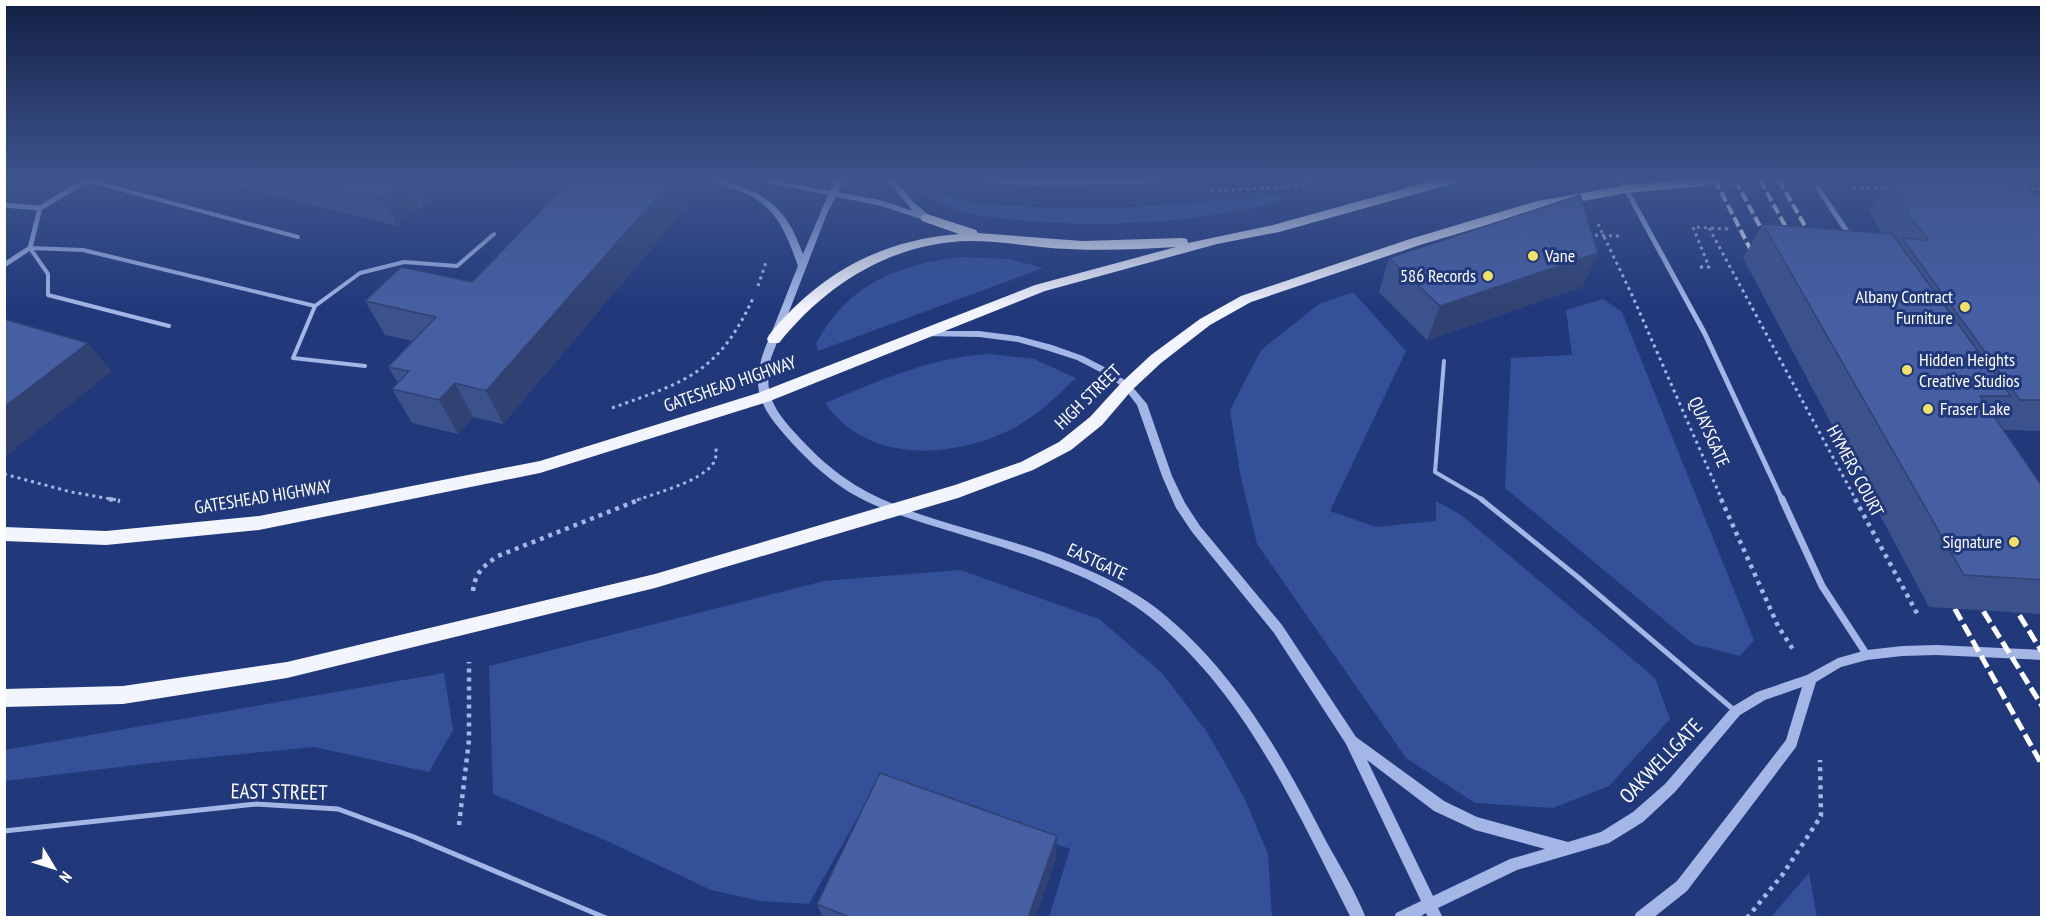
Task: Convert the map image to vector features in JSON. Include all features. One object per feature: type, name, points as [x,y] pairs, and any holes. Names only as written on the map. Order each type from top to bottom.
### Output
[{"type":"highway","points":[[942,223],[995,238]]},
{"type":"highway","name":"GATESHEAD HIGHWAY","points":[[4,534],[106,538],[259,523],[540,466],[764,398],[1040,288],[1216,240],[1295,223]]},
{"type":"highway","name":"HIGH STREET","points":[[893,508],[958,491],[1027,466],[1065,446],[1096,422],[1127,386],[1156,359],[1205,322],[1246,298],[1477,223]]},
{"type":"highway","points":[[774,339],[790,316],[827,283],[882,256],[929,242],[969,237],[1095,246],[1216,240]]},
{"type":"highway","points":[[4,698],[123,694],[287,670],[655,581],[893,508]]},
{"type":"street","points":[[4,265],[30,248],[36,223]]},
{"type":"street","points":[[785,223],[803,267]]},
{"type":"street","points":[[764,398],[761,378],[774,339],[821,223]]},
{"type":"street","name":"QUAYSGATE","points":[[1645,223],[1705,334],[1822,585],[1842,621],[1867,655]]},
{"type":"street","points":[[1841,223],[1851,238]]},
{"type":"street","points":[[925,334],[979,334],[1039,344],[1080,358],[1127,386],[1146,412],[1167,476],[1180,505],[1196,529],[1278,629],[1351,740],[1433,911]]},
{"type":"street","name":"EASTGATE","points":[[764,398],[785,428],[824,467],[852,488],[893,508],[1017,548],[1073,569],[1122,593],[1156,615],[1215,674],[1264,743],[1359,918]]},
{"type":"street","name":"OAKWELLGATE","points":[[1401,918],[1433,911],[1515,864],[1604,838],[1638,817],[1670,788],[1736,711],[1761,696],[1811,679],[1839,663],[1867,655],[1936,650],[2042,655]]},
{"type":"street","points":[[1641,918],[1682,886],[1749,802],[1767,772],[1791,743],[1811,679]]},
{"type":"street","points":[[1351,740],[1396,775],[1448,810],[1475,823],[1567,847]]},
{"type":"lane","points":[[246,223],[298,237]]},
{"type":"lane","points":[[364,366],[293,358],[315,306],[360,273],[404,262],[457,266],[494,234]]},
{"type":"lane","points":[[30,248],[83,249],[226,286],[315,306]]},
{"type":"lane","points":[[30,248],[48,274],[48,295],[170,326]]},
{"type":"lane","points":[[1444,361],[1435,472],[1475,494],[1579,578],[1736,711]]},
{"type":"lane","name":"EAST STREET","points":[[4,831],[256,804],[338,809],[455,854],[606,918]]},
{"type":"path","name":"QUAYSGATE","points":[[1596,223],[1632,295],[1778,626],[1811,679]]},
{"type":"path","name":"HYMERS COURT","points":[[1728,229],[1709,228],[1918,617],[1929,618]]},
{"type":"path","points":[[610,408],[684,381],[711,364],[736,334],[753,300],[768,254]]},
{"type":"path","points":[[473,595],[474,576],[481,567],[498,556],[691,479],[715,464],[718,457],[716,443]]},
{"type":"path","points":[[4,474],[71,492],[130,502]]},
{"type":"path","points":[[455,854],[469,741],[469,675]]},
{"type":"path","points":[[1747,918],[1783,874],[1821,816],[1820,749]]},
{"type":"shaded area","points":[[1072,223],[1123,223],[1106,224]]},
{"type":"shaded area","points":[[961,257],[1010,259],[1043,268],[818,351],[816,344],[829,323],[859,292],[895,272]]},
{"type":"shaded area","points":[[1353,292],[1406,351],[1330,511],[1376,527],[1436,521],[1436,501],[1461,515],[1655,678],[1670,719],[1609,786],[1553,808],[1475,803],[1406,758],[1257,544],[1240,473],[1230,410],[1261,350],[1319,304]]},
{"type":"shaded area","points":[[1603,299],[1622,312],[1754,640],[1740,656],[1693,644],[1505,488],[1511,358],[1572,355],[1566,310]]},
{"type":"shaded area","points":[[990,354],[1034,359],[1076,378],[1038,412],[1012,429],[988,439],[938,450],[912,450],[887,446],[864,437],[843,423],[825,403],[926,365]]},
{"type":"shaded area","points":[[960,570],[1099,619],[1162,673],[1207,732],[1244,797],[1268,854],[1272,917],[1049,917],[1070,849],[877,783],[809,904],[761,901],[711,890],[605,840],[493,794],[489,666],[824,581]]},
{"type":"shaded area","points":[[444,673],[453,730],[429,772],[314,747],[160,762],[5,781],[5,750]]},
{"type":"shaded area","points":[[1809,873],[1817,917],[1771,917]]},
{"type":"building","points":[[529,223],[634,223],[486,391],[455,383],[439,400],[392,389],[409,371],[388,367],[436,317],[365,301],[401,267],[472,282]]},
{"type":"building","points":[[1495,223],[1589,223],[1598,253],[1440,306],[1389,258]]},
{"type":"building","points":[[1915,223],[2042,223],[2042,400],[2020,400],[1902,238],[1929,240]]},
{"type":"building","points":[[1763,224],[1892,234],[2011,396],[1980,396],[2042,486],[2042,580],[1964,575]]},
{"type":"building","points":[[4,319],[88,343],[4,407]]},
{"type":"building","points":[[880,773],[1057,836],[1028,918],[852,918],[817,904]]},
{"type":"railway","points":[[1737,223],[1757,262]]},
{"type":"railway","points":[[1758,223],[1769,243]]},
{"type":"railway","points":[[1784,223],[1793,240]]},
{"type":"railway","points":[[1803,223],[1814,242]]},
{"type":"railway","points":[[1946,593],[2042,765]]},
{"type":"railway","points":[[1974,596],[2042,706]]},
{"type":"railway","points":[[2010,600],[2042,652]]},
{"type":"place","name":"Vane","points":[[1533,256]]},
{"type":"place","name":"586 Records","points":[[1488,276]]},
{"type":"place","name":"Albany Contract Furniture","points":[[1965,307]]},
{"type":"place","name":"Hidden Heights Creative Studios","points":[[1907,370]]},
{"type":"place","name":"Fraser Lake","points":[[1928,409]]},
{"type":"place","name":"Signature","points":[[2014,542]]}]
